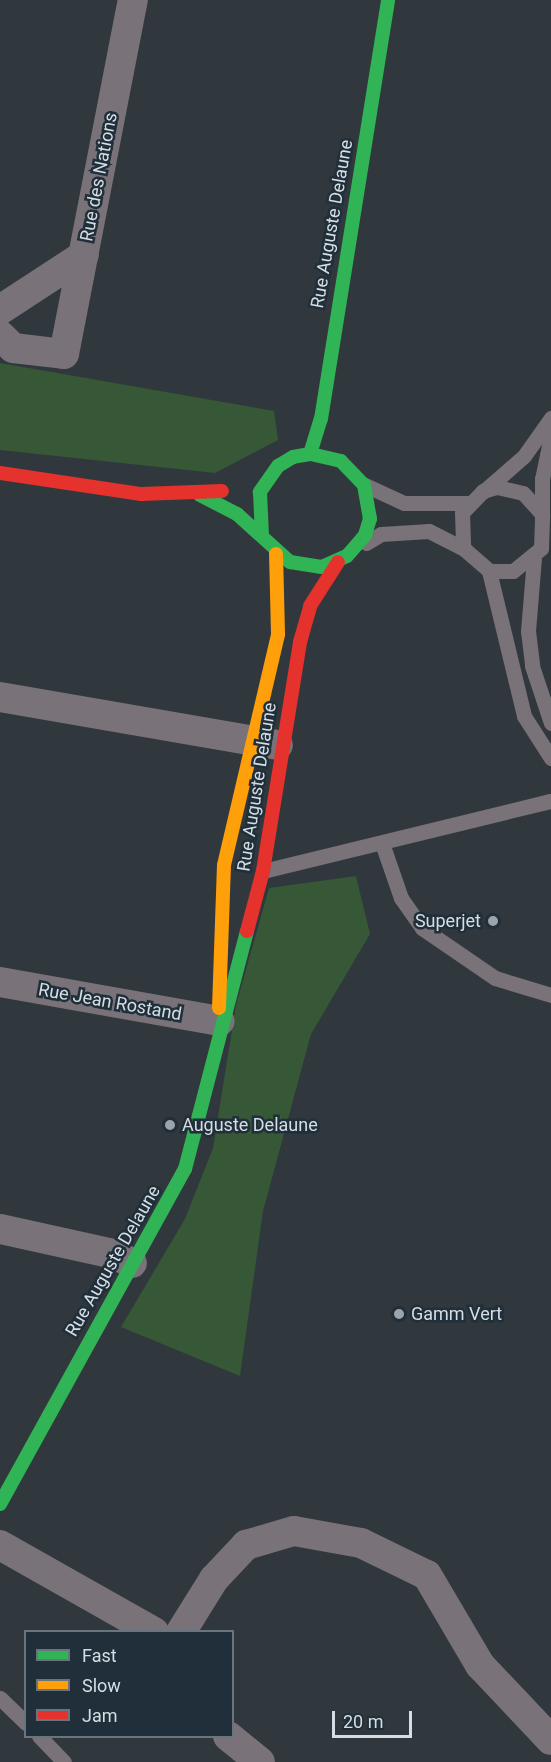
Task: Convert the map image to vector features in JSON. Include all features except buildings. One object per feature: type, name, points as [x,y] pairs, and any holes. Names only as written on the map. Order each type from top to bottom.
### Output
[{"type":"street","name":"Rue des Nations","points":[[0,335],[13,348],[64,354],[133,0]]},
{"type":"street","name":"Rue Auguste Delaune","points":[[309,454],[321,419],[381,1]]},
{"type":"street","points":[[0,310],[84,255]]},
{"type":"street","points":[[0,474],[141,494],[200,495],[239,488],[266,478],[293,457],[309,454],[341,461],[364,485],[370,519],[355,549],[338,562],[306,567],[276,554],[262,536],[223,505],[200,495]]},
{"type":"street","points":[[262,536],[257,506],[266,478]]},
{"type":"street","name":"Rue Auguste Delaune","points":[[0,1504],[185,1169],[220,1022],[241,965],[264,871],[269,743],[278,634],[276,554]]},
{"type":"street","name":"Rue Auguste Delaune","points":[[220,1022],[217,959],[224,865],[269,743],[310,606],[338,562]]},
{"type":"street","points":[[0,698],[269,743]]},
{"type":"street","points":[[224,865],[264,871]]},
{"type":"street","name":"Rue Jean Rostand","points":[[0,982],[220,1022]]},
{"type":"street","points":[[0,1229],[114,1254],[132,1263]]},
{"type":"street","points":[[182,1630],[214,1579],[246,1545],[294,1531],[361,1543],[427,1575],[480,1665],[551,1740]]},
{"type":"street","points":[[0,1545],[150,1630]]},
{"type":"street","points":[[229,1738],[260,1762]]},
{"type":"lane","points":[[463,548],[459,525],[468,503],[524,456],[551,418]]},
{"type":"lane","points":[[551,436],[542,479],[544,537],[534,558],[528,631],[532,666],[551,723]]},
{"type":"lane","points":[[364,485],[404,503],[468,503]]},
{"type":"lane","points":[[483,492],[496,487],[523,493],[542,514]]},
{"type":"lane","points":[[355,549],[381,534],[429,531],[463,548],[489,571],[524,716],[551,758]]},
{"type":"lane","points":[[489,571],[513,571],[534,558]]},
{"type":"lane","points":[[264,871],[383,846],[551,801]]},
{"type":"lane","points":[[383,846],[401,898],[422,928],[495,978],[551,994]]},
{"type":"lane","points":[[0,1698],[24,1720]]},
{"type":"lane","points":[[40,1738],[64,1762]]},
{"type":"green space","points":[[0,363],[274,411],[278,440],[215,473],[0,450]]},
{"type":"green space","points":[[356,876],[370,934],[311,1034],[263,1211],[240,1376],[121,1327],[185,1219],[213,1148],[236,1005],[269,888]]},
{"type":"traffic: fast","points":[[310,454],[321,419],[388,0]]},
{"type":"traffic: fast","points":[[200,495],[237,514],[290,562],[322,567],[347,556],[365,535],[370,519],[364,485],[341,461],[310,454],[293,457],[278,466],[260,492],[262,536]]},
{"type":"traffic: fast","points":[[0,1504],[185,1169],[247,931]]},
{"type":"traffic: slow","points":[[219,1008],[224,865],[278,634],[276,554]]},
{"type":"traffic: jam","points":[[0,473],[141,494],[222,491]]},
{"type":"traffic: jam","points":[[247,931],[263,871],[300,642],[310,606],[338,562]]},
{"type":"place","name":"Superjet","points":[[493,921]]},
{"type":"place","name":"Auguste Delaune","points":[[170,1125]]},
{"type":"place","name":"Gamm Vert","points":[[399,1314]]}]
